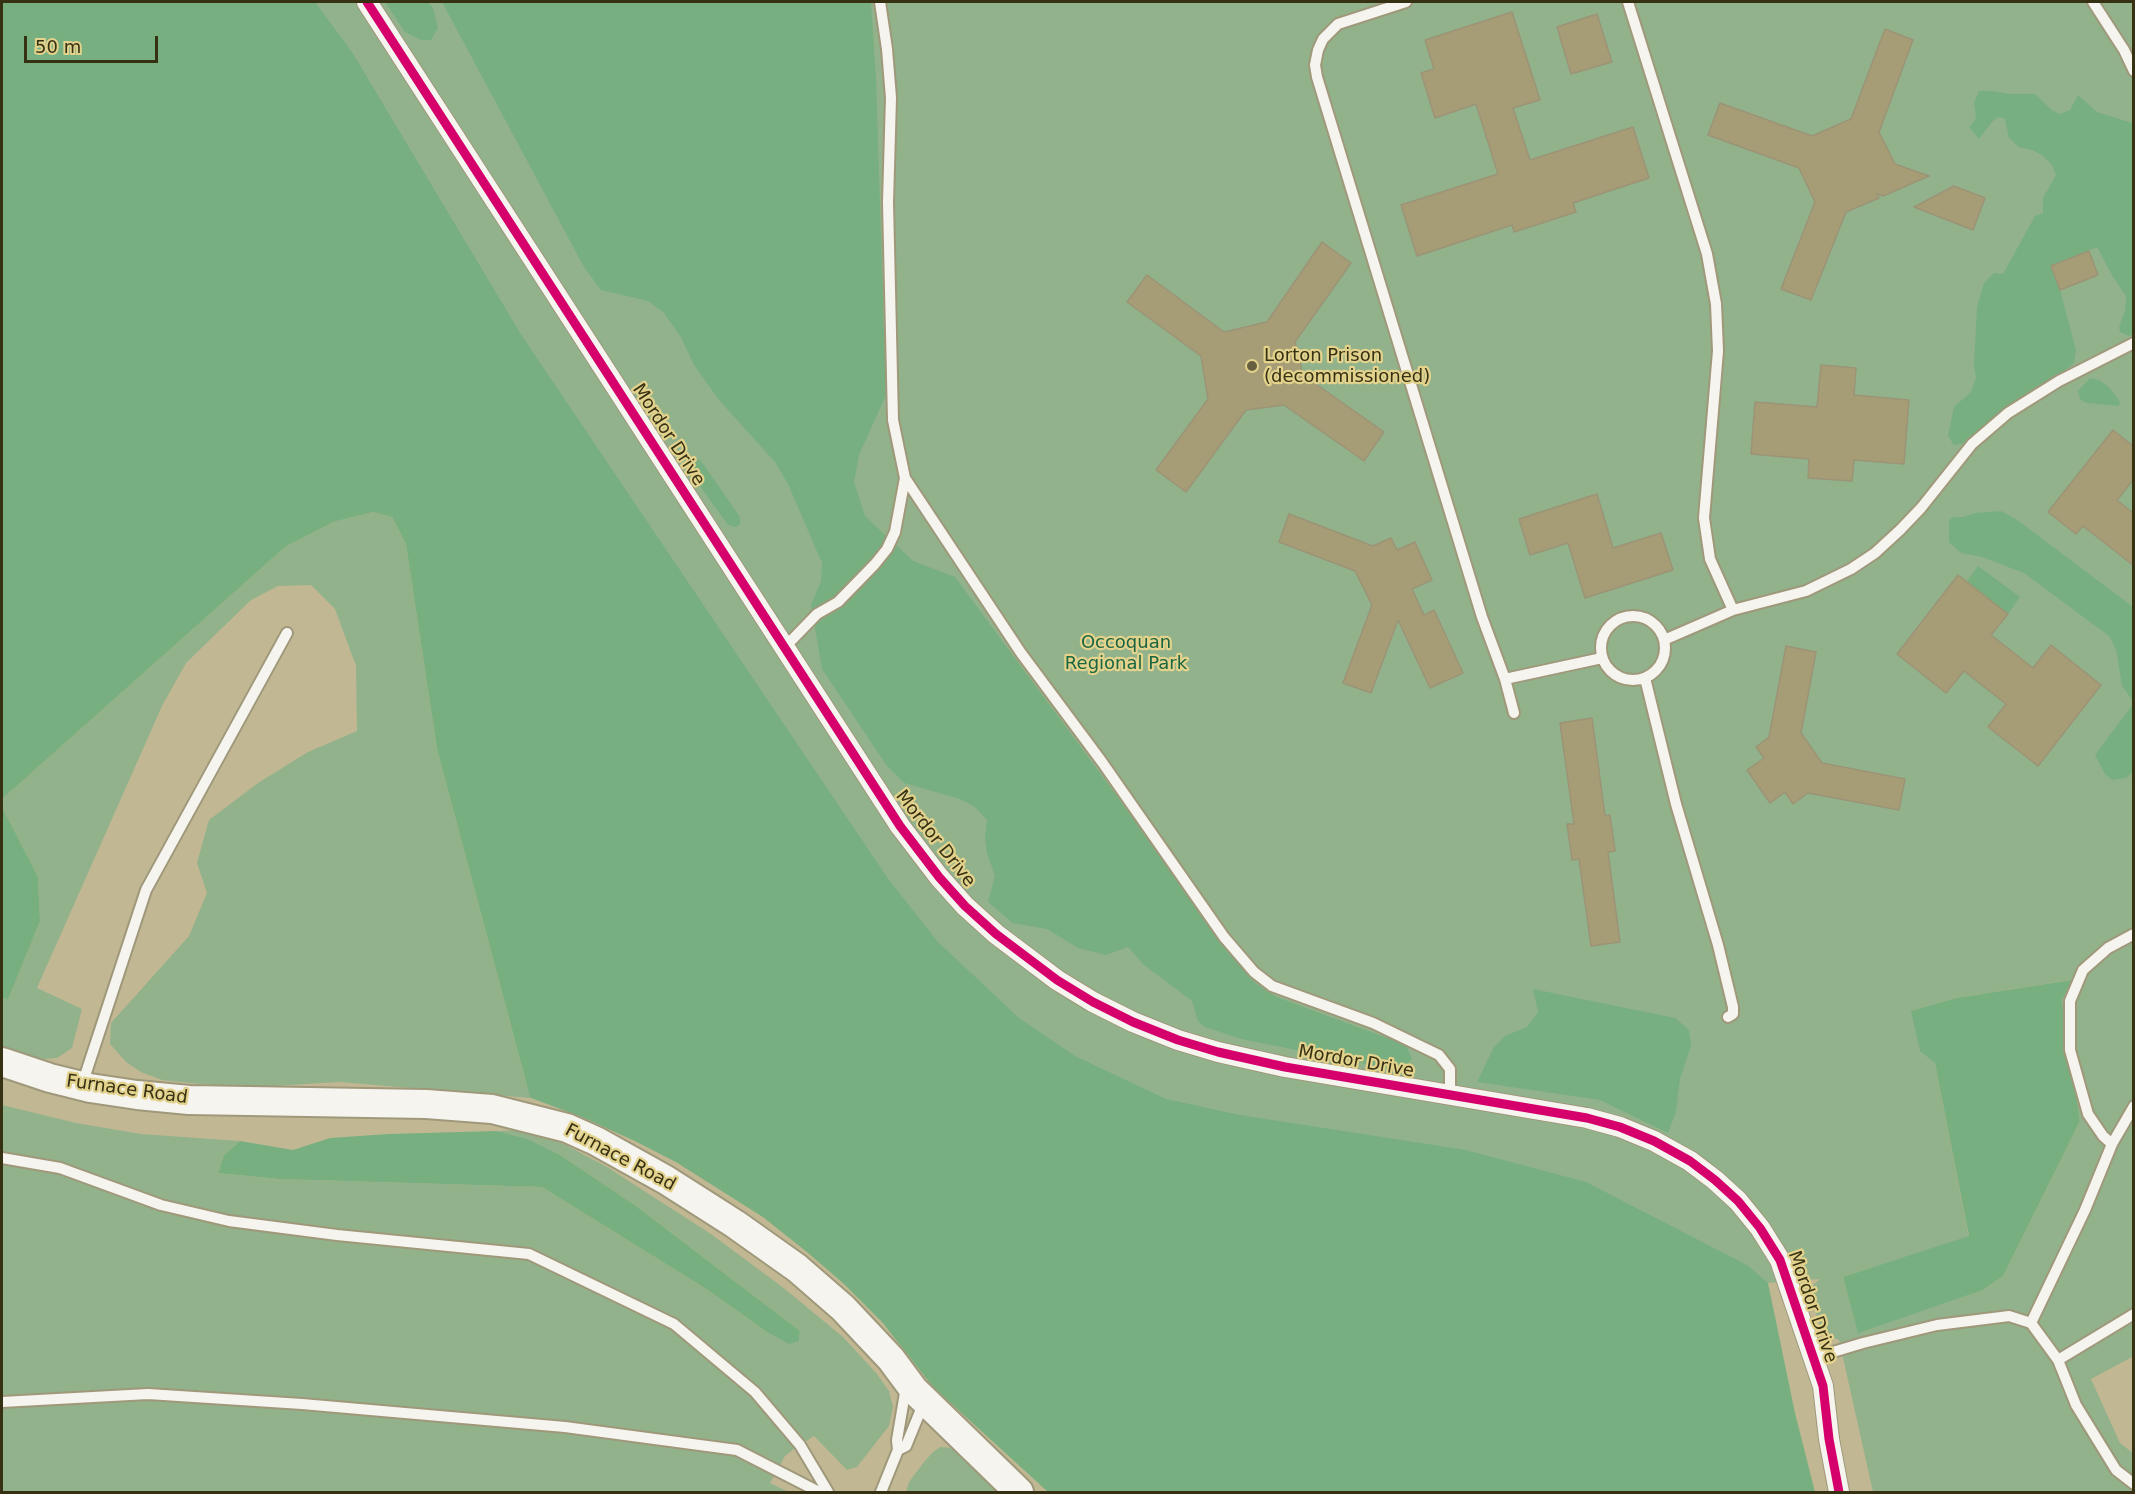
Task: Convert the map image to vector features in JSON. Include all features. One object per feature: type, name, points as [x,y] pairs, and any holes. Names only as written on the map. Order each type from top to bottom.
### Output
[{"type":"main road","name":"Furnace Road","points":[[2,1062],[82,1086],[137,1095],[189,1100],[426,1104],[492,1109],[567,1128],[597,1141],[666,1180],[735,1224],[797,1268],[843,1308],[891,1359],[916,1390],[1019,1492]]},
{"type":"street","name":"Mordor Drive","points":[[367,2],[900,826],[939,877],[996,934],[1057,980],[1093,1002],[1133,1022],[1178,1040],[1218,1052],[1285,1067],[1587,1118],[1620,1127],[1654,1141],[1696,1166],[1738,1201],[1774,1248],[1791,1289],[1823,1386],[1829,1439],[1839,1492]]},
{"type":"lane","points":[[785,647],[817,614],[838,602],[887,549],[895,532],[905,478],[894,420],[888,202],[891,98],[880,2]]},
{"type":"lane","points":[[1406,2],[1338,24],[1323,39],[1318,50],[1317,77],[1482,617],[1505,679],[1514,713]]},
{"type":"lane","points":[[1628,2],[1707,254],[1716,304],[1718,351],[1704,518],[1710,559],[1733,610]]},
{"type":"lane","points":[[2093,2],[2124,50],[2133,71]]},
{"type":"lane","points":[[1664,640],[1733,610],[1806,591],[1851,569],[1875,553],[1900,530],[1921,508],[1972,444],[2008,413],[2060,381],[2133,343]]},
{"type":"lane","points":[[905,478],[1021,652],[1102,762],[1224,937],[1254,972],[1272,986],[1373,1023],[1439,1055],[1450,1069],[1450,1095]]},
{"type":"lane","points":[[1624,617],[1645,618],[1654,623],[1664,640],[1665,650],[1659,667],[1645,678],[1634,680],[1614,675],[1602,658],[1602,637],[1607,628],[1624,617]]},
{"type":"lane","points":[[82,1086],[146,890],[287,633]]},
{"type":"lane","points":[[1505,679],[1602,658]]},
{"type":"lane","points":[[1645,678],[1676,804],[1723,966],[1733,1007],[1733,1014],[1728,1017]]},
{"type":"lane","points":[[2112,1144],[2103,1136],[2088,1113],[2070,1050],[2070,1001],[2083,970],[2108,948],[2133,934]]},
{"type":"lane","points":[[2031,1323],[2076,1230],[2112,1144],[2133,1106]]},
{"type":"lane","points":[[2,1158],[60,1168],[161,1205],[229,1221],[337,1235],[530,1254],[674,1324],[755,1392],[800,1445],[828,1492]]},
{"type":"lane","points":[[2058,1360],[2133,1314]]},
{"type":"lane","points":[[1813,1358],[1937,1325],[2009,1316],[2031,1323],[2058,1360],[2076,1406],[2116,1470],[2133,1484]]},
{"type":"lane","points":[[898,1450],[906,1446],[916,1390]]},
{"type":"lane","points":[[880,1492],[898,1450],[897,1440],[916,1390]]},
{"type":"lane","points":[[2,1402],[148,1394],[302,1404],[565,1427],[736,1450],[819,1492]]},
{"type":"green space","name":"Occoquan Regional Park","points":[[2,2],[2133,2],[2133,123],[2109,116],[2134,168],[2134,1356],[2091,1379],[2120,1443],[2133,1453],[2133,1492],[1873,1492],[1839,1340],[1830,1337],[1820,1325],[1809,1294],[1811,1287],[1820,1279],[1768,1283],[1753,1287],[843,1283],[763,1217],[676,1162],[582,1117],[530,1098],[339,1082],[241,1088],[162,1080],[141,1072],[126,1062],[110,1044],[111,1023],[189,936],[207,893],[197,863],[209,820],[258,783],[308,752],[357,731],[356,666],[335,609],[311,585],[278,586],[251,600],[186,663],[162,706],[37,988],[82,1009],[72,1048],[57,1058],[33,1060],[2,1047],[2,998],[8,1000],[40,921],[38,877],[2,807],[2,799],[285,547],[333,522],[373,512],[392,517],[406,544],[437,749],[528,1090],[429,374]],"holes":[[[2071,980],[2062,1000],[2080,1121],[2003,1276],[1983,1290],[1858,1332],[1843,1277],[1969,1237],[1935,1063],[1912,1011],[1956,998]]]},
{"type":"green space","points":[[2,2],[315,2],[352,52],[522,336],[889,880],[938,942],[1019,1018],[1075,1056],[1166,1099],[1240,1115],[1466,1150],[1586,1182],[1747,1265],[1768,1283],[1795,1413],[1815,1492],[1048,1492],[933,1387],[882,1322],[843,1283],[763,1217],[676,1162],[582,1117],[530,1097],[437,749],[406,544],[392,517],[373,512],[333,522],[285,547],[2,799]]},
{"type":"green space","points":[[385,2],[428,2],[433,8],[438,28],[431,40],[421,40],[405,32]]},
{"type":"green space","points":[[442,2],[871,2],[876,77],[886,395],[859,455],[854,482],[865,516],[913,561],[955,577],[1255,983],[1277,997],[1406,1045],[1412,1059],[1402,1071],[1241,1039],[1205,1027],[1198,1021],[1192,1001],[1144,965],[1128,947],[1106,955],[1078,948],[1047,929],[1013,923],[988,902],[995,876],[987,853],[985,838],[987,820],[975,807],[960,799],[904,783],[887,766],[822,669],[811,605],[821,581],[822,563],[788,484],[775,462],[719,400],[694,365],[681,337],[663,312],[648,301],[601,290],[584,267]]},
{"type":"green space","points":[[1979,91],[2035,94],[2053,111],[2060,114],[2070,110],[2078,95],[2097,112],[2133,123],[2133,334],[2129,336],[2120,332],[2119,327],[2125,311],[2126,296],[2097,247],[2051,266],[2076,350],[2074,363],[2011,405],[1986,424],[1968,443],[1954,445],[1948,436],[1954,407],[1971,392],[1976,378],[1974,365],[1977,307],[1984,283],[1994,273],[2003,274],[2035,216],[2043,213],[2043,198],[2056,175],[2052,165],[2042,155],[2019,147],[2009,138],[2005,119],[1999,117],[1993,121],[1979,139],[1969,127],[1976,119],[1974,103]]},
{"type":"green space","points":[[2090,378],[2099,380],[2109,387],[2120,402],[2119,406],[2086,403],[2080,399],[2078,391]]},
{"type":"green space","points":[[695,457],[701,461],[740,517],[740,524],[736,527],[728,525],[689,471],[689,463]]},
{"type":"green space","points":[[2001,511],[2016,519],[2133,607],[2133,701],[2122,686],[2116,649],[2109,636],[2024,573],[1982,557],[1961,553],[1949,542],[1949,520],[1954,517]]},
{"type":"green space","points":[[1978,566],[2020,597],[2008,614],[1967,581]]},
{"type":"green space","points":[[2133,704],[2133,772],[2126,778],[2112,780],[2105,774],[2095,755]]},
{"type":"green space","points":[[2,807],[38,877],[40,921],[8,1000],[2,998]]},
{"type":"green space","points":[[2072,980],[2062,1000],[2080,1121],[2003,1276],[1983,1290],[1858,1333],[1843,1277],[1969,1236],[1935,1063],[1920,1051],[1911,1011],[1956,998]]},
{"type":"green space","points":[[1533,989],[1675,1018],[1689,1030],[1691,1046],[1680,1079],[1676,1112],[1668,1133],[1600,1100],[1477,1082],[1494,1047],[1505,1036],[1527,1027],[1538,1012]]},
{"type":"green space","points":[[2,1105],[76,1123],[141,1134],[240,1141],[224,1155],[218,1173],[279,1179],[542,1187],[708,1290],[764,1330],[799,1341],[800,1331],[636,1206],[560,1155],[527,1140],[496,1131],[522,1130],[564,1144],[607,1167],[711,1234],[785,1289],[843,1337],[877,1374],[889,1391],[893,1407],[889,1426],[857,1467],[847,1470],[814,1436],[794,1449],[785,1456],[770,1483],[789,1492],[2,1492]]},
{"type":"green space","points":[[496,1131],[527,1139],[560,1155],[636,1206],[800,1331],[799,1341],[789,1344],[764,1330],[708,1290],[542,1187],[279,1179],[218,1173],[224,1155],[240,1141],[293,1150],[330,1138]]},
{"type":"green space","points":[[940,1447],[954,1448],[1005,1492],[906,1492],[909,1482],[924,1462]]},
{"type":"building","points":[[1512,12],[1540,100],[1513,108],[1530,160],[1633,127],[1649,178],[1573,203],[1576,212],[1514,232],[1512,225],[1417,256],[1401,205],[1498,174],[1476,104],[1435,118],[1421,73],[1434,69],[1425,40]]},
{"type":"building","points":[[1597,14],[1612,62],[1571,74],[1557,27]]},
{"type":"building","points":[[1885,29],[1913,40],[1879,132],[1895,164],[1929,176],[1883,196],[1876,193],[1879,198],[1846,212],[1811,300],[1781,289],[1815,202],[1799,168],[1708,135],[1720,103],[1812,136],[1851,119]]},
{"type":"building","points":[[1954,186],[1985,198],[1973,230],[1914,207]]},
{"type":"building","name":"Lorton Prison (decommissioned)","points":[[1322,242],[1351,263],[1295,342],[1303,375],[1384,432],[1364,461],[1284,405],[1246,410],[1186,492],[1156,470],[1208,399],[1201,356],[1127,302],[1147,275],[1224,332],[1267,322]]},
{"type":"building","points":[[2089,251],[2098,275],[2060,290],[2051,266]]},
{"type":"building","points":[[1821,365],[1856,368],[1854,395],[1909,400],[1904,464],[1854,460],[1852,481],[1808,478],[1809,459],[1751,454],[1755,402],[1817,407]]},
{"type":"building","points":[[2113,430],[2133,446],[2133,480],[2117,500],[2133,513],[2133,565],[2083,526],[2076,534],[2048,512]]},
{"type":"building","points":[[1597,494],[1613,548],[1661,533],[1673,570],[1585,598],[1568,543],[1530,555],[1519,519]]},
{"type":"building","points":[[1289,514],[1373,546],[1391,538],[1397,550],[1415,542],[1432,580],[1412,589],[1424,615],[1434,610],[1463,673],[1430,688],[1398,620],[1371,693],[1343,683],[1372,605],[1355,571],[1279,542]]},
{"type":"building","points":[[1958,575],[2008,614],[1991,635],[2033,668],[2051,645],[2101,685],[2038,766],[1988,727],[2006,704],[1964,671],[1946,693],[1897,654]]},
{"type":"building","points":[[1786,646],[1816,652],[1801,733],[1822,763],[1905,779],[1899,810],[1808,793],[1793,804],[1785,792],[1770,803],[1747,770],[1764,758],[1756,747],[1769,737]]},
{"type":"building","points":[[1592,718],[1605,816],[1610,815],[1615,851],[1608,852],[1620,942],[1591,946],[1579,859],[1572,860],[1567,824],[1574,824],[1560,723]]},
{"type":"cycle path","points":[[367,2],[900,826],[939,877],[965,906],[996,934],[1057,980],[1093,1002],[1133,1022],[1178,1040],[1218,1052],[1285,1067],[1587,1118],[1620,1127],[1654,1141],[1690,1161],[1738,1201],[1760,1228],[1780,1260],[1823,1386],[1829,1439],[1839,1492]]},
{"type":"place","name":"Lorton Prison (decommissioned)","points":[[1252,366]]}]
